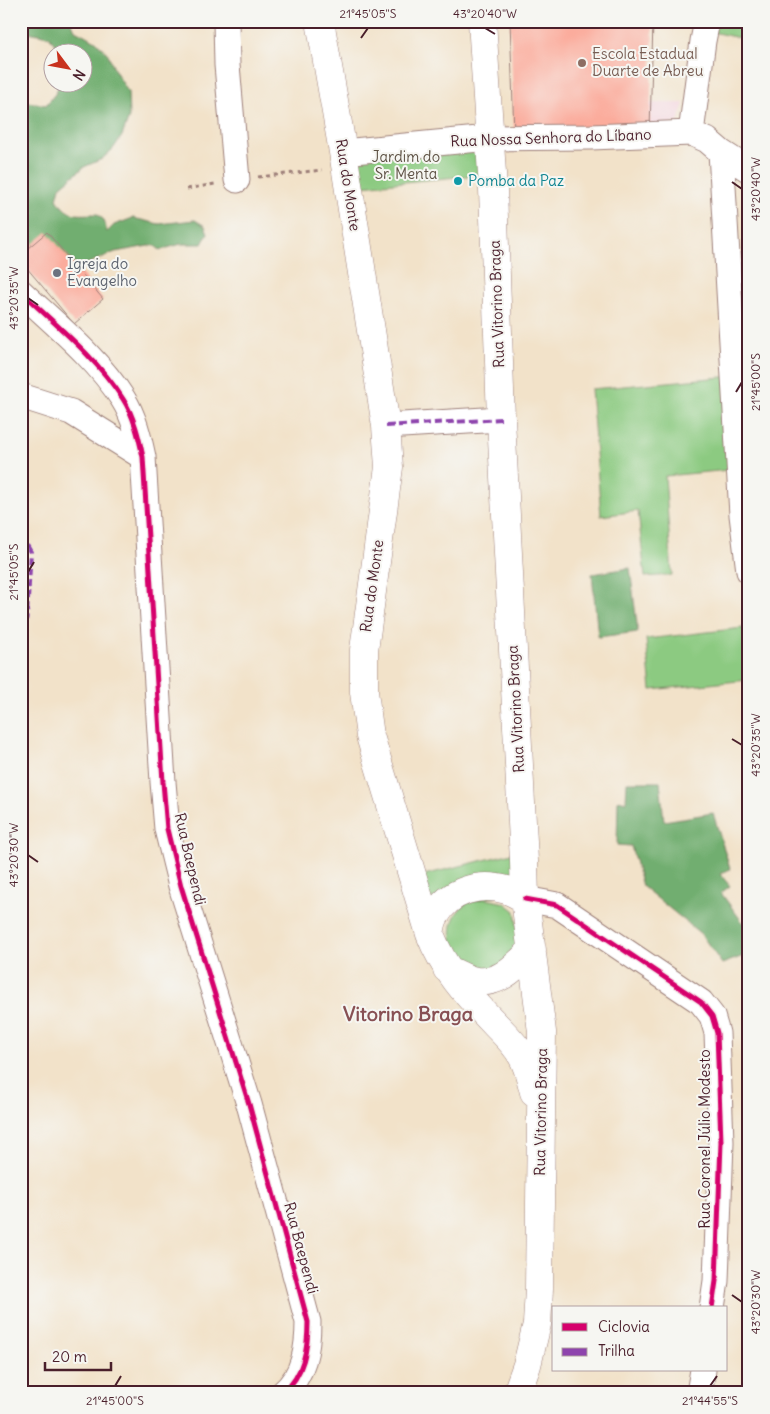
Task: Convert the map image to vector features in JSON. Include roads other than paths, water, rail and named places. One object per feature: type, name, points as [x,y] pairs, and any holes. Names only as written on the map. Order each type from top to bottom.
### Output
[{"type":"main road","name":"Rua do Monte","points":[[320,21],[386,426],[389,467],[364,650],[364,692],[370,736],[437,952],[446,969],[473,1002],[511,1040],[523,1057],[541,1112]]},
{"type":"main road","name":"Rua Vitorino Braga","points":[[482,21],[493,189],[501,419],[524,861],[524,899],[542,1032],[537,1324],[527,1365],[517,1393]]},
{"type":"main road","points":[[430,934],[435,917],[445,902],[460,892],[477,887],[507,890],[524,899]]},
{"type":"main road","points":[[446,969],[473,981],[489,981],[508,973],[532,950]]},
{"type":"street","points":[[226,21],[227,65],[236,180]]},
{"type":"street","points":[[707,21],[691,133],[707,140],[721,152],[749,170]]},
{"type":"street","name":"Rua Nossa Senhora do Líbano","points":[[344,160],[489,138],[691,133]]},
{"type":"street","points":[[721,152],[744,474],[742,515],[749,571]]},
{"type":"street","name":"Rua Baependi","points":[[21,292],[102,370],[124,400],[138,433],[143,457],[167,829],[181,886],[249,1104],[308,1322],[308,1344],[302,1366],[283,1393]]},
{"type":"street","points":[[21,396],[71,412],[143,457]]},
{"type":"street","points":[[386,426],[501,419]]},
{"type":"street","name":"Rua Coronel Júlio Modesto","points":[[524,899],[557,905],[701,1002],[712,1016],[717,1033],[720,1142],[716,1281],[712,1306]]},
{"type":"street","points":[[699,1393],[703,1372]]},
{"type":"place","name":"Escola Estadual Duarte de Abreu","points":[[582,63]]},
{"type":"place","name":"Pomba da Paz","points":[[458,181]]},
{"type":"place","name":"Igreja do Evangelho","points":[[57,273]]},
{"type":"district","name":"Vitorino Braga","points":[[408,1014]]},
{"type":"park label","name":"Jardim do Sr. Menta","points":[[406,166]]}]
